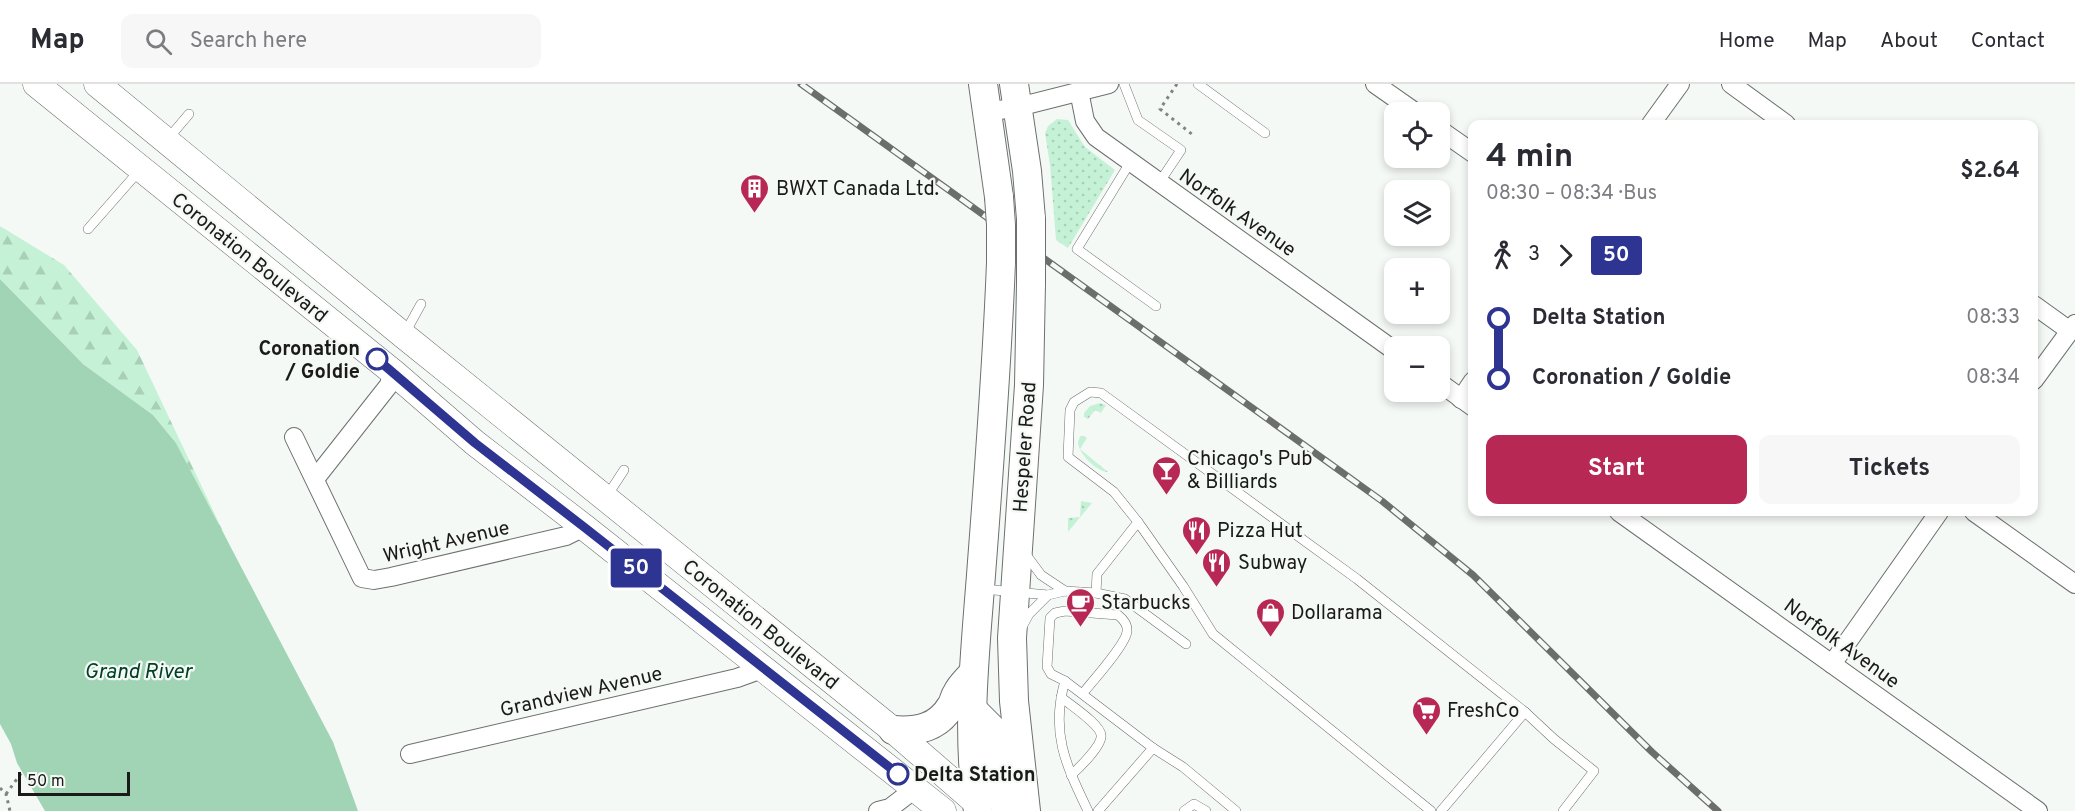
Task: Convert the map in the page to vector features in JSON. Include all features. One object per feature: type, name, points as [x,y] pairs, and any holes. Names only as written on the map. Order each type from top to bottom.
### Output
[{"type":"main road","name":"Coronation Boulevard","points":[[36,84],[393,372],[475,443],[943,811]]},
{"type":"main road","name":"Coronation Boulevard","points":[[97,84],[893,730],[981,809]]},
{"type":"main road","name":"Hespeler Road","points":[[981,809],[972,755],[972,674],[980,588],[1001,262],[999,197],[983,84]]},
{"type":"main road","name":"Hespeler Road","points":[[1016,95],[1031,219],[1029,385],[1012,638],[1014,701],[1026,811]]},
{"type":"main road","points":[[141,169],[166,140]]},
{"type":"main road","points":[[393,372],[404,335]]},
{"type":"main road","points":[[584,527],[606,498]]},
{"type":"main road","points":[[762,669],[783,641]]},
{"type":"main road","points":[[893,730],[911,731],[924,729],[934,724],[952,705],[957,693],[972,674]]},
{"type":"main road","points":[[971,708],[994,731],[997,764],[1006,811]]},
{"type":"main road","points":[[1022,772],[1039,811]]},
{"type":"street","points":[[987,112],[1016,95],[1109,84]]},
{"type":"street","points":[[1375,84],[1401,102]]},
{"type":"street","points":[[1654,120],[1680,84]]},
{"type":"street","points":[[1731,84],[1780,120]]},
{"type":"street","name":"Norfolk Avenue","points":[[1078,88],[1085,121],[1096,137],[1384,343]]},
{"type":"street","points":[[1450,137],[1468,150]]},
{"type":"street","points":[[2038,308],[2073,330],[2038,375]]},
{"type":"street","points":[[315,479],[389,385],[393,372]]},
{"type":"street","points":[[1450,390],[1467,403]]},
{"type":"street","name":"Wright Avenue","points":[[294,437],[362,578],[374,580],[566,536],[584,527]]},
{"type":"street","name":"Norfolk Avenue","points":[[1625,516],[2038,811]]},
{"type":"street","points":[[1832,664],[1937,516]]},
{"type":"street","points":[[1980,516],[2075,584]]},
{"type":"street","name":"Grandview Avenue","points":[[410,754],[738,678],[762,669]]},
{"type":"street","points":[[886,810],[916,788]]},
{"type":"lane","points":[[1124,84],[1138,120],[1181,150],[1159,183]]},
{"type":"lane","points":[[1198,84],[1265,133]]},
{"type":"lane","points":[[166,140],[189,114]]},
{"type":"lane","points":[[1131,161],[1077,249],[1156,306]]},
{"type":"lane","points":[[88,229],[141,169]]},
{"type":"lane","points":[[404,335],[421,304]]},
{"type":"lane","points":[[1431,811],[1213,634],[1183,586],[1114,492],[1068,457],[1070,410],[1074,402],[1090,392],[1101,393],[1357,579],[1525,711],[1554,739],[1594,771],[1563,811]]},
{"type":"lane","points":[[606,498],[624,470]]},
{"type":"lane","points":[[1095,593],[1097,574],[1138,522]]},
{"type":"lane","points":[[1017,544],[1041,575],[1065,591]]},
{"type":"lane","points":[[980,588],[1048,595],[1065,591],[1095,593],[1125,599],[1186,644]]},
{"type":"lane","points":[[1012,638],[1029,614],[1048,595]]},
{"type":"lane","points":[[1083,693],[1123,642],[1127,631],[1125,621],[1118,615],[1065,611],[1055,613],[1050,618],[1049,629],[1047,667],[1051,674],[1083,693],[1153,748],[1183,767],[1236,811]]},
{"type":"lane","points":[[1065,681],[1058,714],[1061,746],[1071,775],[1088,811]]},
{"type":"lane","points":[[1060,697],[1098,727],[1101,734],[1101,741],[1071,775]]},
{"type":"lane","points":[[1441,811],[1525,711]]},
{"type":"lane","points":[[1098,811],[1153,748]]},
{"type":"lane","points":[[1184,811],[1194,804],[1206,811]]},
{"type":"path","points":[[1178,84],[1160,109],[1193,135]]},
{"type":"path","points":[[6,794],[22,772]]},
{"type":"path","points":[[0,788],[6,794],[10,811]]},
{"type":"green space","points":[[1057,119],[1068,120],[1085,147],[1115,170],[1068,248],[1056,240],[1045,133],[1048,126]]},
{"type":"green space","points":[[0,226],[64,265],[137,350],[238,563],[176,443],[153,415],[83,364],[0,279]]},
{"type":"green space","points":[[1100,403],[1106,405],[1101,413],[1095,410],[1088,419],[1084,417],[1084,413],[1090,406]]},
{"type":"green space","points":[[1080,436],[1084,436],[1087,438],[1080,449]]},
{"type":"green space","points":[[1080,449],[1108,472],[1094,466],[1085,457]]},
{"type":"green space","points":[[1081,501],[1092,503],[1068,532],[1068,518],[1080,517]]},
{"type":"water","name":"Grand River","points":[[0,279],[83,364],[153,415],[176,443],[333,742],[358,811],[45,811],[17,763],[11,744],[0,724]]},
{"type":"railway","points":[[801,84],[1382,501],[1473,575],[1652,752],[1718,811]]},
{"type":"bus line","name":"50","points":[[377,359],[475,443],[898,774]]},
{"type":"place","name":"BWXT Canada Ltd.","points":[[755,214]]},
{"type":"place","name":"Coronation / Goldie","points":[[377,359]]},
{"type":"place","name":"Chicago's Pub & Billiards","points":[[1166,496]]},
{"type":"place","name":"Pizza Hut","points":[[1196,556]]},
{"type":"place","name":"Subway","points":[[1217,588]]},
{"type":"place","name":"Starbucks","points":[[1080,628]]},
{"type":"place","name":"Dollarama","points":[[1270,638]]},
{"type":"place","name":"FreshCo","points":[[1426,736]]},
{"type":"place","name":"Delta Station","points":[[898,774]]}]
